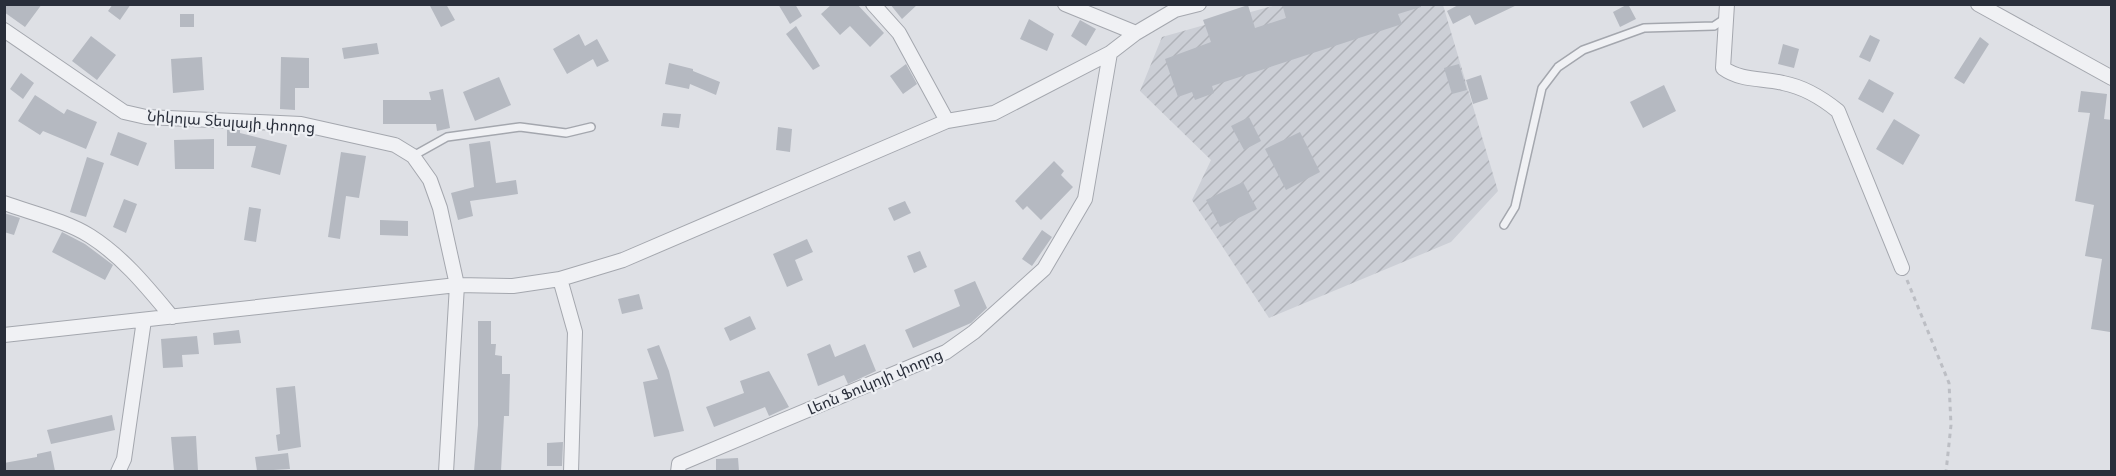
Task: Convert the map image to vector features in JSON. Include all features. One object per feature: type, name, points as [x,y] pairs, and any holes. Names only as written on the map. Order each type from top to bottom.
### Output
[{"type":"street","points":[[873,4],[899,33],[947,121]]},
{"type":"street","points":[[1065,4],[1136,33]]},
{"type":"street","points":[[4,335],[457,285],[513,286],[560,279],[623,260],[947,121],[994,113],[1110,53],[1173,7],[1199,4]]},
{"type":"street","points":[[1978,4],[2112,78]]},
{"type":"street","points":[[1727,11],[1723,68],[1734,76],[1794,86],[1821,97],[1838,111],[1902,268]]},
{"type":"street","name":"Նիկոլա Տեսլայի փողոց","points":[[4,30],[124,112],[146,117],[300,124],[395,145],[413,156],[430,180],[440,208],[457,285]]},
{"type":"street","name":"Լեոն Ֆուկոյի փողոց","points":[[678,471],[679,464],[946,352],[974,332],[1044,269],[1085,199],[1110,53]]},
{"type":"street","points":[[4,203],[88,235],[112,251],[134,272],[172,317]]},
{"type":"street","points":[[560,279],[575,332],[571,471]]},
{"type":"street","points":[[446,471],[457,285]]},
{"type":"street","points":[[118,471],[124,459],[144,320]]},
{"type":"lane","points":[[1503,225],[1515,207],[1542,88],[1558,67],[1583,50],[1644,28],[1714,26],[1727,11]]},
{"type":"lane","points":[[413,156],[447,137],[520,127],[566,133],[591,127]]},
{"type":"path","points":[[1902,268],[1949,383],[1951,425],[1946,471]]},
{"type":"shaded area","points":[[1276,5],[1443,5],[1498,191],[1451,242],[1269,318],[1192,200],[1211,160],[1140,91],[1162,37]]},
{"type":"building","points":[[4,4],[42,4],[25,27],[4,12]]},
{"type":"building","points":[[113,4],[131,4],[120,20],[108,11]]},
{"type":"building","points":[[429,4],[446,4],[455,20],[441,27]]},
{"type":"building","points":[[778,4],[795,4],[802,16],[790,24]]},
{"type":"building","points":[[832,4],[857,4],[884,33],[870,47],[850,26],[840,35],[821,14]]},
{"type":"building","points":[[890,4],[918,4],[902,19]]},
{"type":"building","points":[[1282,4],[1421,4],[1421,7],[1398,14],[1402,24],[1212,86],[1214,93],[1195,100],[1192,92],[1178,97],[1165,59],[1211,42],[1203,20],[1248,5],[1255,28],[1286,18]]},
{"type":"building","points":[[1460,4],[1519,4],[1475,25],[1470,15],[1453,24],[1447,11]]},
{"type":"building","points":[[1628,4],[1636,19],[1620,27],[1613,12]]},
{"type":"building","points":[[180,14],[194,14],[194,27],[180,27]]},
{"type":"building","points":[[1029,19],[1054,34],[1047,51],[1020,39]]},
{"type":"building","points":[[1080,20],[1096,29],[1086,46],[1071,36]]},
{"type":"building","points":[[796,26],[820,66],[813,70],[786,34]]},
{"type":"building","points":[[579,34],[585,46],[597,39],[609,61],[597,67],[593,59],[567,74],[553,49]]},
{"type":"building","points":[[1870,35],[1880,40],[1870,62],[1859,57]]},
{"type":"building","points":[[91,36],[116,55],[97,80],[72,61]]},
{"type":"building","points":[[1980,37],[1989,44],[1964,84],[1954,78]]},
{"type":"building","points":[[377,43],[379,54],[344,59],[342,48]]},
{"type":"building","points":[[1783,44],[1799,49],[1794,68],[1778,64]]},
{"type":"building","points":[[202,57],[204,90],[173,93],[171,59]]},
{"type":"building","points":[[281,57],[309,58],[309,88],[295,88],[295,110],[280,109]]},
{"type":"building","points":[[669,63],[693,69],[693,71],[720,82],[716,95],[690,84],[689,89],[665,84]]},
{"type":"building","points":[[906,64],[917,84],[903,94],[890,76]]},
{"type":"building","points":[[1459,64],[1467,90],[1452,94],[1444,68]]},
{"type":"building","points":[[21,73],[34,83],[23,99],[10,89]]},
{"type":"building","points":[[1481,75],[1488,99],[1473,104],[1466,80]]},
{"type":"building","points":[[499,77],[511,105],[475,121],[463,92]]},
{"type":"building","points":[[1869,79],[1894,93],[1883,113],[1858,99]]},
{"type":"building","points":[[1664,85],[1676,111],[1643,128],[1630,102]]},
{"type":"building","points":[[443,89],[450,128],[437,131],[436,124],[383,124],[383,100],[431,100],[429,92]]},
{"type":"building","points":[[2081,91],[2107,94],[2104,119],[2112,120],[2110,332],[2091,329],[2102,259],[2085,256],[2094,205],[2075,201],[2090,113],[2078,112]]},
{"type":"building","points":[[35,95],[64,114],[67,109],[97,122],[86,149],[43,131],[40,135],[18,121]]},
{"type":"building","points":[[663,113],[681,114],[679,128],[661,126]]},
{"type":"building","points":[[1249,117],[1261,141],[1244,150],[1231,126]]},
{"type":"building","points":[[1894,119],[1920,135],[1903,165],[1876,149]]},
{"type":"building","points":[[778,127],[792,129],[790,152],[776,150]]},
{"type":"building","points":[[227,130],[240,130],[240,133],[287,145],[280,175],[251,167],[256,146],[227,146]]},
{"type":"building","points":[[118,132],[147,143],[138,166],[110,155]]},
{"type":"building","points":[[1300,132],[1320,172],[1286,190],[1265,149]]},
{"type":"building","points":[[214,139],[214,169],[175,169],[174,140]]},
{"type":"building","points":[[490,141],[496,183],[516,180],[518,194],[470,201],[473,216],[458,220],[451,193],[474,187],[469,144]]},
{"type":"building","points":[[341,152],[366,156],[359,198],[346,196],[340,239],[328,237]]},
{"type":"building","points":[[87,157],[104,163],[86,217],[70,212]]},
{"type":"building","points":[[1054,161],[1064,171],[1061,175],[1073,187],[1041,220],[1027,206],[1023,210],[1015,201]]},
{"type":"building","points":[[1243,182],[1257,209],[1220,227],[1206,200]]},
{"type":"building","points":[[124,199],[137,204],[126,233],[113,227]]},
{"type":"building","points":[[905,201],[911,213],[894,221],[888,208]]},
{"type":"building","points":[[249,207],[261,209],[256,242],[244,240]]},
{"type":"building","points":[[4,213],[20,218],[14,235],[4,232]]},
{"type":"building","points":[[380,220],[408,221],[408,236],[380,235]]},
{"type":"building","points":[[1042,230],[1052,237],[1032,266],[1022,259]]},
{"type":"building","points":[[62,232],[85,244],[113,265],[105,280],[52,252]]},
{"type":"building","points":[[807,239],[813,252],[795,260],[803,280],[787,287],[773,254]]},
{"type":"building","points":[[920,251],[927,267],[914,273],[907,256]]},
{"type":"building","points":[[975,281],[987,308],[971,323],[913,348],[905,330],[960,306],[954,290]]},
{"type":"building","points":[[639,294],[643,309],[622,314],[618,299]]},
{"type":"building","points":[[750,316],[756,329],[730,341],[724,328]]},
{"type":"building","points":[[478,321],[491,321],[491,344],[496,344],[495,355],[502,356],[502,374],[510,374],[509,416],[504,416],[501,471],[474,471],[478,425]]},
{"type":"building","points":[[239,330],[241,343],[214,345],[213,333]]},
{"type":"building","points":[[197,336],[199,354],[182,355],[183,367],[163,368],[161,339]]},
{"type":"building","points":[[830,344],[835,357],[865,344],[876,371],[848,384],[844,375],[818,386],[807,354]]},
{"type":"building","points":[[659,345],[669,371],[684,431],[654,437],[643,382],[658,379],[647,349]]},
{"type":"building","points":[[769,371],[789,407],[769,416],[765,407],[714,427],[706,407],[744,393],[740,381]]},
{"type":"building","points":[[295,386],[301,447],[278,451],[276,435],[280,434],[276,388]]},
{"type":"building","points":[[112,415],[115,430],[51,444],[47,430]]},
{"type":"building","points":[[196,436],[198,471],[174,471],[171,437]]},
{"type":"building","points":[[563,442],[562,466],[547,466],[547,443]]},
{"type":"building","points":[[51,451],[55,471],[4,471],[4,463],[37,457],[37,454]]},
{"type":"building","points":[[288,453],[290,469],[257,471],[255,457]]},
{"type":"building","points":[[738,458],[739,471],[716,471],[716,459]]}]
